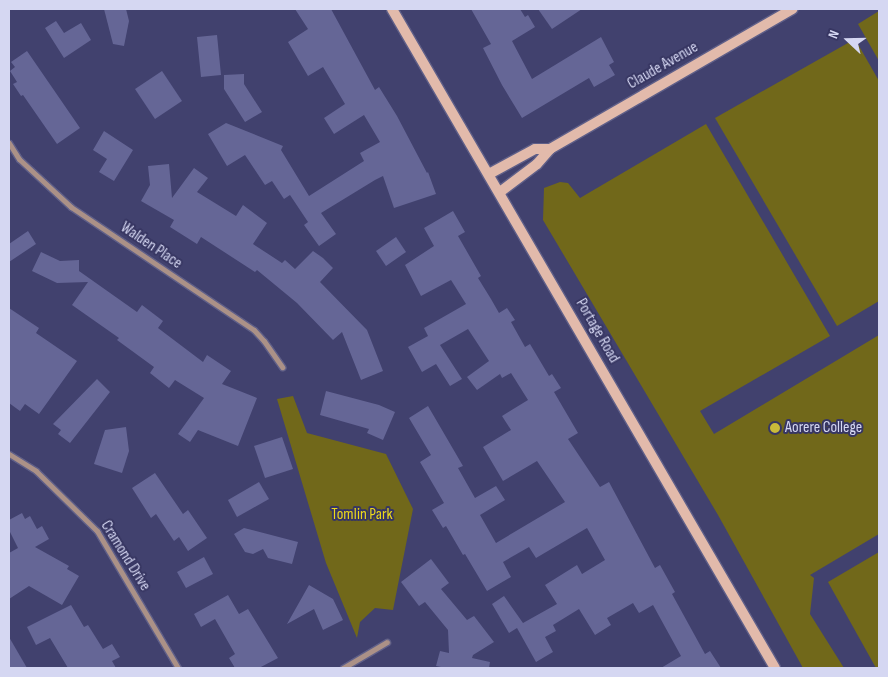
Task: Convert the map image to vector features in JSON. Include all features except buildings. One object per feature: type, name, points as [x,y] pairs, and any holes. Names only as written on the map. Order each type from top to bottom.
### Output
[{"type":"main road","name":"Portage Road","points":[[392,9],[775,668]]},
{"type":"main road","name":"Claude Avenue","points":[[500,192],[537,164],[550,149],[792,9]]},
{"type":"main road","name":"Claude Avenue","points":[[489,174],[535,149],[550,149]]},
{"type":"street","name":"Walden Place","points":[[9,143],[20,159],[70,207],[254,330],[282,367]]},
{"type":"street","name":"Cramond Drive","points":[[9,454],[36,471],[97,531],[178,668]]},
{"type":"street","points":[[343,668],[387,642]]},
{"type":"green space","points":[[879,11],[879,61],[858,24]]},
{"type":"green space","points":[[855,39],[879,81],[879,301],[837,326],[715,118]]},
{"type":"green space","points":[[706,124],[830,336],[700,411],[714,434],[879,335],[879,534],[810,575],[814,578],[810,614],[844,668],[803,668],[718,515],[543,220],[544,188],[560,182],[568,183],[580,198]]},
{"type":"green space","name":"Tomlin Park","points":[[293,396],[307,433],[386,454],[413,509],[393,610],[375,608],[360,622],[357,638],[326,563],[277,399]]},
{"type":"green space","points":[[879,552],[879,668],[876,668],[828,582]]},
{"type":"place","name":"Aorere College","points":[[775,428]]}]
